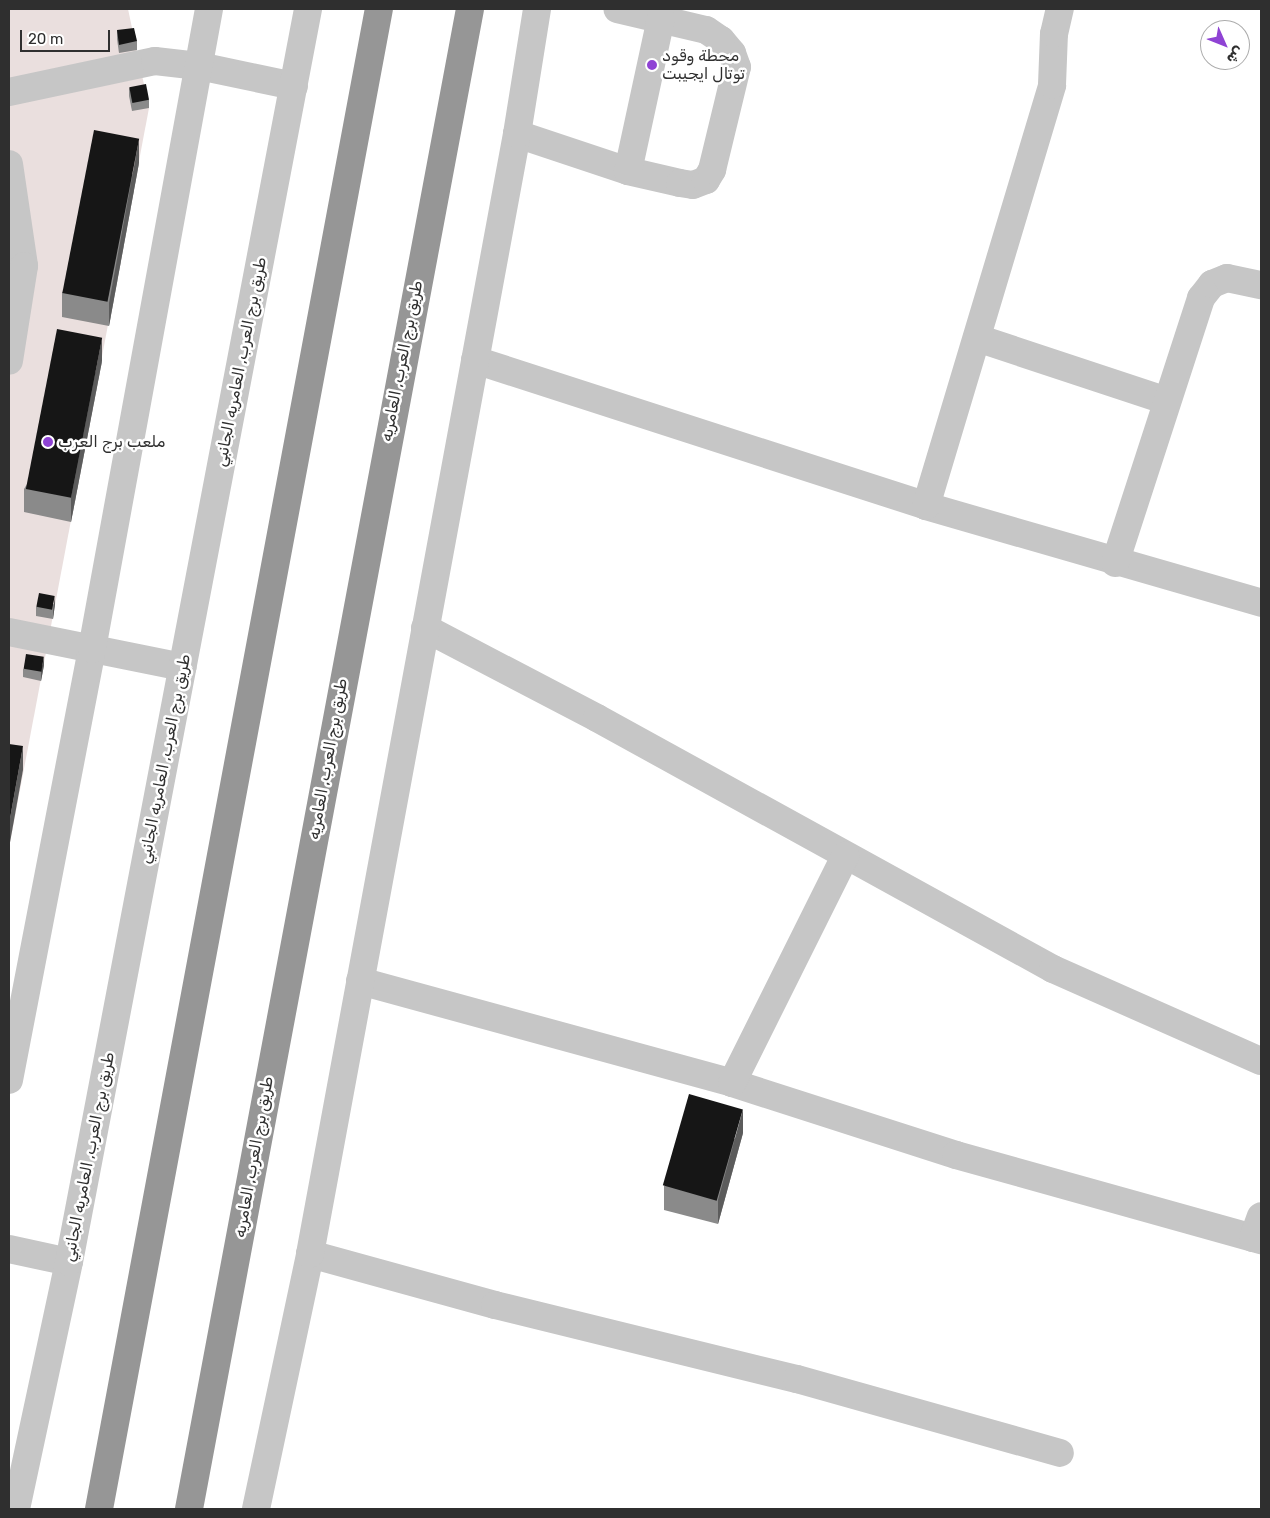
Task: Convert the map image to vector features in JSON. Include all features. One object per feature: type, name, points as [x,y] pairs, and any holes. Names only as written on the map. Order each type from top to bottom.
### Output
[{"type":"highway","points":[[99,1509],[379,9]]},
{"type":"highway","name":"طريق برج العرب, العامريه","points":[[189,1509],[470,9]]},
{"type":"street","points":[[9,1080],[92,649],[209,9]]},
{"type":"street","name":"طريق برج العرب, العامريه الجانبي","points":[[16,1509],[69,1262],[308,9]]},
{"type":"street","points":[[256,1509],[310,1254],[475,360],[537,9]]},
{"type":"street","points":[[516,134],[628,171],[694,186],[706,180],[712,170],[737,67],[726,46],[706,30],[617,9]]},
{"type":"street","points":[[926,506],[1052,84],[1054,34],[1060,9]]},
{"type":"street","points":[[628,171],[661,19]]},
{"type":"street","points":[[9,92],[139,62],[172,62],[199,66],[294,86]]},
{"type":"street","points":[[9,164],[24,266],[9,361]]},
{"type":"street","points":[[1115,563],[1166,400],[1201,298],[1212,284],[1227,278],[1261,285]]},
{"type":"street","points":[[977,338],[1166,400]]},
{"type":"street","points":[[475,360],[926,506],[1115,563],[1261,603]]},
{"type":"street","points":[[425,628],[1053,969],[1261,1061]]},
{"type":"street","points":[[9,632],[183,667]]},
{"type":"street","points":[[732,1083],[845,856]]},
{"type":"street","points":[[360,982],[732,1083],[956,1155],[1259,1232]]},
{"type":"street","points":[[9,1249],[69,1262]]},
{"type":"street","points":[[310,1254],[494,1305],[798,1379],[1060,1453]]},
{"type":"shaded area","name":"ملعب برج العرب","points":[[9,9],[128,9],[149,108],[9,848]]},
{"type":"building","points":[[134,28],[137,41],[119,45],[117,30]]},
{"type":"building","points":[[146,84],[149,100],[132,103],[129,87]]},
{"type":"building","points":[[94,130],[139,139],[107,302],[62,293]]},
{"type":"building","points":[[57,329],[102,338],[71,498],[26,489]]},
{"type":"building","points":[[39,593],[55,596],[52,610],[36,607]]},
{"type":"building","points":[[26,654],[44,657],[41,672],[24,669]]},
{"type":"building","points":[[9,744],[23,746],[9,824]]},
{"type":"building","points":[[689,1094],[743,1109],[717,1201],[663,1185]]},
{"type":"place","name":"محطة وقود توتال ايجيبت","points":[[652,65]]},
{"type":"place","name":"ملعب برج العرب","points":[[48,442]]}]
